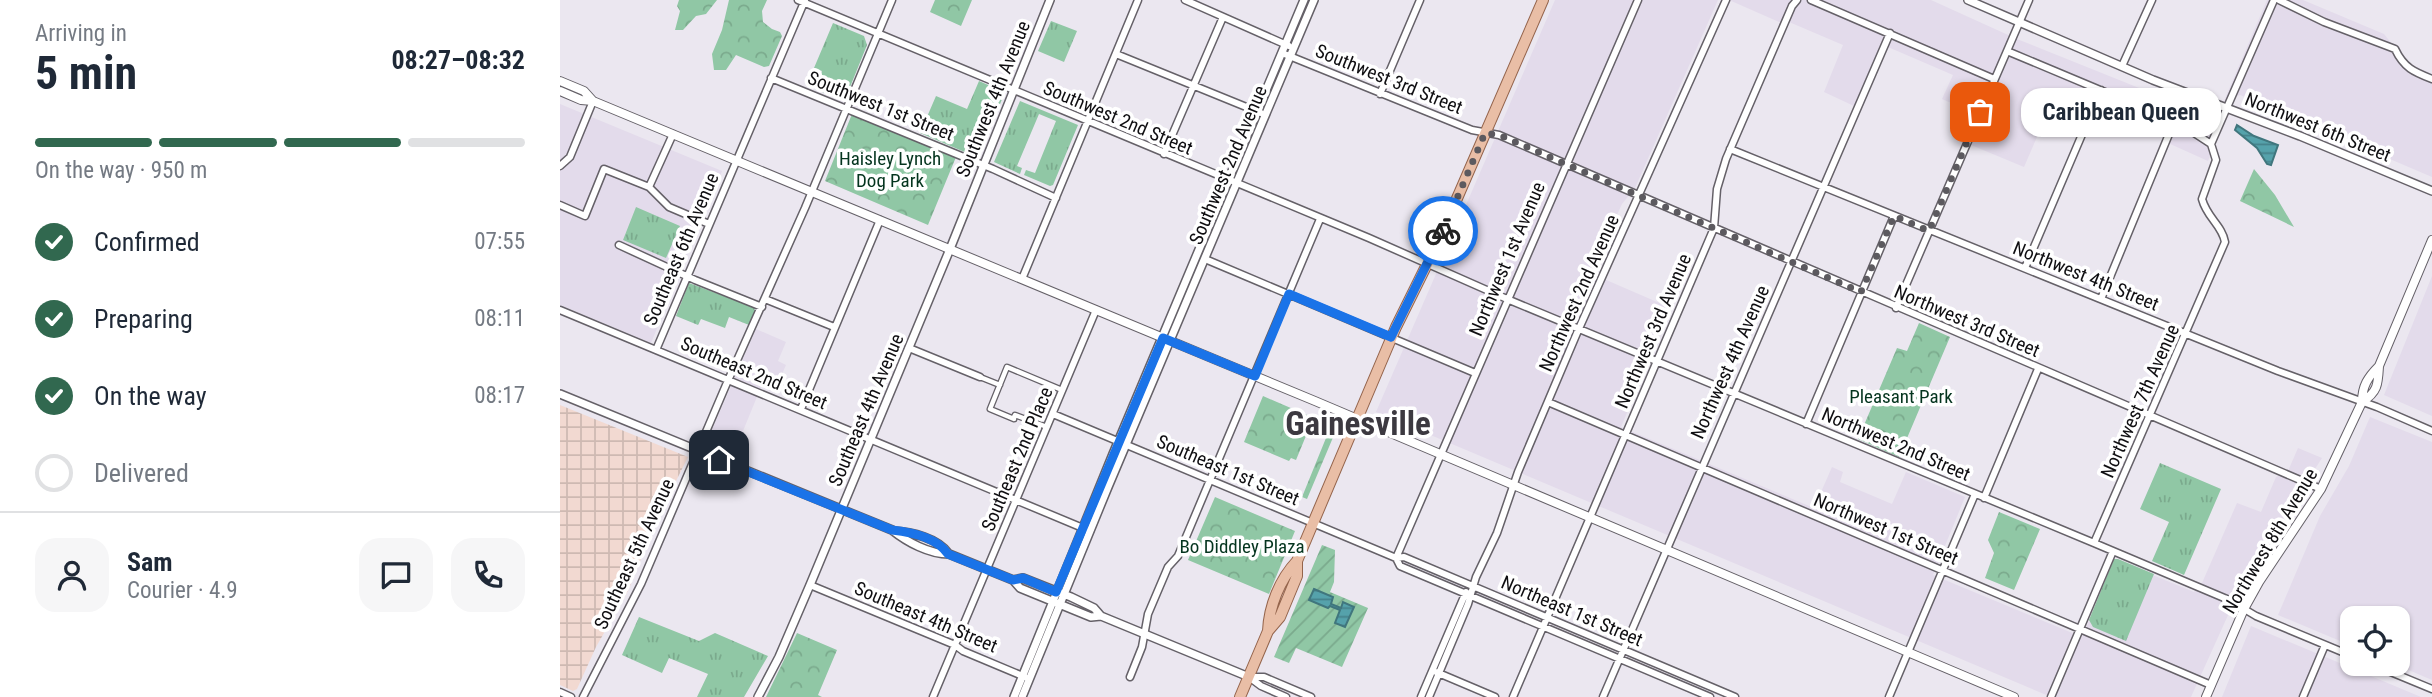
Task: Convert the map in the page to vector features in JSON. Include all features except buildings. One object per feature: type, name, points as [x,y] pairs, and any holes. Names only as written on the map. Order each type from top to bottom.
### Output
[{"type":"main road","points":[[1240,697],[1268,631],[1269,613],[1287,572],[1297,561],[1314,523],[1391,337],[1426,265],[1543,0]]},
{"type":"main road","points":[[560,80],[584,92],[593,101]]},
{"type":"main road","points":[[560,92],[581,100],[593,101],[950,249],[2014,697]]},
{"type":"main road","name":"Northwest 8th Avenue","points":[[2206,697],[2244,609],[2269,566],[2321,489],[2362,402],[2372,396],[2378,383],[2379,366],[2432,240]]},
{"type":"street","name":"Southeast 5th Avenue","points":[[583,697],[634,601],[812,192],[892,0]]},
{"type":"street","name":"Southwest 4th Avenue","points":[[950,249],[1050,0]]},
{"type":"street","points":[[1022,279],[1138,0]]},
{"type":"street","name":"Southwest 3rd Street","points":[[1185,0],[1294,48]]},
{"type":"street","points":[[1014,697],[1061,604],[1061,593],[1086,529],[1167,340],[1228,181],[1304,0]]},
{"type":"street","name":"Southwest 2nd Avenue","points":[[1167,340],[1237,185],[1314,0]]},
{"type":"street","points":[[1380,94],[1420,0]]},
{"type":"street","name":"Northwest 1st Avenue","points":[[1396,558],[1638,0]]},
{"type":"street","name":"Northwest 2nd Avenue","points":[[1473,586],[1580,328],[1727,0]]},
{"type":"street","name":"Northwest 3rd Avenue","points":[[1513,697],[1714,228],[1717,189],[1730,149],[1797,0]]},
{"type":"street","points":[[1811,0],[1994,79]]},
{"type":"street","name":"Northwest 6th Street","points":[[1968,0],[2153,80],[2300,136],[2432,191]]},
{"type":"street","points":[[1896,308],[2029,0]]},
{"type":"street","points":[[2122,66],[2152,0]]},
{"type":"street","points":[[2007,51],[2174,122],[2211,144],[2277,0],[2324,22],[2395,49],[2409,70],[2432,79]]},
{"type":"street","name":"Southwest 2nd Street","points":[[802,1],[1369,238],[1426,265]]},
{"type":"street","name":"Southeast 6th Avenue","points":[[656,350],[802,1]]},
{"type":"street","points":[[1164,154],[1223,16]]},
{"type":"street","name":"Northwest 4th Avenue","points":[[1603,697],[1890,33]]},
{"type":"street","name":"Southwest 3rd Street","points":[[1282,53],[1380,94],[1485,133]]},
{"type":"street","points":[[1116,54],[1266,115]]},
{"type":"street","name":"Southwest 1st Street","points":[[771,78],[1056,198]]},
{"type":"street","points":[[2025,268],[2101,90]]},
{"type":"street","points":[[560,166],[569,158],[593,101]]},
{"type":"street","points":[[2101,299],[2174,122]]},
{"type":"street","name":"Northwest 3rd Street","points":[[1485,133],[1499,135],[1640,195],[1896,308],[2321,489]]},
{"type":"street","points":[[649,187],[673,134]]},
{"type":"street","name":"Northwest 7th Avenue","points":[[2094,543],[2225,242],[2223,232],[2210,220],[2202,200],[2217,160],[2211,144]]},
{"type":"street","name":"Northwest 4th Street","points":[[1730,149],[2278,371],[2432,430]]},
{"type":"street","points":[[560,205],[585,216],[604,169],[649,187],[669,207],[709,224]]},
{"type":"street","points":[[1806,424],[1894,216]]},
{"type":"street","points":[[1130,677],[1142,647],[1152,603],[1168,567],[1178,556],[1321,219]]},
{"type":"street","points":[[800,410],[880,220]]},
{"type":"street","points":[[620,245],[687,277],[762,307]]},
{"type":"street","name":"Southeast 4th Avenue","points":[[758,697],[779,657],[810,585],[950,249]]},
{"type":"street","points":[[1205,259],[1475,373]]},
{"type":"street","name":"Northwest 2nd Street","points":[[1426,265],[2229,600],[2340,651]]},
{"type":"street","points":[[765,299],[834,327]]},
{"type":"street","name":"Southeast 2nd Street","points":[[560,310],[1086,529]]},
{"type":"street","name":"Southeast 2nd Place","points":[[933,697],[1096,310]]},
{"type":"street","points":[[909,348],[1000,385]]},
{"type":"street","points":[[1047,427],[1015,416],[1014,419],[990,409],[1007,367],[1063,390]]},
{"type":"street","points":[[1984,498],[2038,369]]},
{"type":"street","points":[[560,394],[841,510],[892,530],[907,531],[943,545],[948,554],[1013,580],[1020,588],[1091,617],[1101,616]]},
{"type":"street","name":"Northwest 1st Street","points":[[1548,402],[2211,684]]},
{"type":"street","name":"Southeast 1st Street","points":[[1053,414],[1314,523]]},
{"type":"street","points":[[1889,697],[1975,494]]},
{"type":"street","name":"Northeast 1st Street","points":[[1314,523],[1396,558],[1404,556],[1735,697]]},
{"type":"street","points":[[2051,697],[2113,551]]},
{"type":"street","name":"Northeast 1st Street","points":[[1396,558],[1400,566],[1710,697]]},
{"type":"street","points":[[1013,580],[1023,578],[1061,593],[1094,608],[1101,616],[1249,677],[1261,686],[1286,697]]},
{"type":"street","name":"Southeast 4th Street","points":[[810,585],[1026,677]]},
{"type":"street","points":[[1421,697],[1473,586]]},
{"type":"street","points":[[1040,647],[1053,601],[1061,593]]},
{"type":"street","points":[[2303,697],[2325,645]]},
{"type":"street","points":[[1429,697],[1435,672]]},
{"type":"street","points":[[1435,672],[1495,697]]},
{"type":"street","points":[[2400,676],[2432,689]]},
{"type":"street","points":[[1022,697],[1026,677]]},
{"type":"street","points":[[1249,677],[1264,677],[1311,697]]},
{"type":"street","points":[[1686,687],[1690,678]]},
{"type":"street","points":[[560,692],[571,697]]},
{"type":"shaded area","points":[[1555,0],[1718,0],[1635,188],[1622,204],[1590,273],[1671,308],[1621,427],[1814,508],[1832,467],[1843,472],[1840,482],[1892,504],[1906,472],[1965,497],[1933,575],[2082,637],[2116,560],[2194,592],[2202,583],[2237,503],[2261,512],[2276,477],[2288,471],[2298,448],[2322,458],[2243,582],[2191,697],[2051,697],[1376,412]]},
{"type":"shaded area","points":[[1729,0],[1931,0],[2017,39],[2179,104],[2217,139],[2208,161],[2168,143],[2167,135],[2057,91],[2024,167],[1971,145],[1983,117],[1942,99],[1953,75],[1881,44],[1854,106],[1824,92],[1843,45],[1789,22],[1779,22]]},
{"type":"shaded area","points":[[2267,0],[2303,0],[2384,34],[2407,63],[2432,74],[2432,177],[2240,95],[2224,101]]},
{"type":"shaded area","points":[[560,104],[722,171],[651,343],[560,305]]},
{"type":"shaded area","points":[[2432,276],[2432,416],[2384,395]]},
{"type":"shaded area","points":[[756,329],[786,342],[778,361],[786,365],[774,392],[761,387],[734,453],[707,441]]},
{"type":"shaded area","points":[[560,405],[688,457],[657,519],[628,591],[596,647],[577,689],[573,691],[560,685]]},
{"type":"shaded area","points":[[2370,417],[2432,442],[2432,680],[2410,671],[2410,606],[2340,606],[2340,641],[2278,615],[2320,516],[2349,466]]},
{"type":"shaded area","points":[[2251,626],[2340,663],[2340,676],[2371,676],[2421,697],[2222,697]]},
{"type":"green space","points":[[679,0],[717,0],[706,14],[696,16],[683,30],[675,30],[680,11],[677,6]]},
{"type":"green space","points":[[729,0],[767,0],[762,11],[763,22],[782,36],[769,66],[764,67],[736,55],[726,70],[714,70],[712,54],[722,30]]},
{"type":"green space","points":[[935,0],[972,0],[961,26],[930,12]]},
{"type":"green space","points":[[1051,21],[1077,31],[1064,62],[1038,51]]},
{"type":"green space","points":[[833,23],[864,36],[867,45],[846,97],[837,98],[815,89],[822,71],[814,68]]},
{"type":"green space","points":[[979,81],[1002,91],[1003,97],[978,156],[920,133],[936,96],[967,109]]},
{"type":"green space","points":[[1020,101],[1078,125],[1053,185],[1024,175],[1026,170],[1035,173],[1056,121],[1039,114],[1017,166],[1022,168],[1020,174],[994,162]]},
{"type":"green space","name":"Haisley Lynch Dog Park","points":[[852,114],[956,157],[928,225],[825,181]]},
{"type":"green space","points":[[2254,169],[2275,195],[2294,227],[2240,201]]},
{"type":"green space","points":[[636,207],[680,226],[666,258],[623,240]]},
{"type":"green space","points":[[689,283],[753,307],[755,310],[749,325],[729,317],[725,328],[701,319],[698,325],[676,316]]},
{"type":"green space","name":"Pleasant Park","points":[[1919,323],[1950,337],[1899,457],[1858,439],[1897,348],[1907,351]]},
{"type":"green space","points":[[1263,396],[1337,428],[1307,499],[1302,497],[1326,438],[1308,431],[1296,460],[1291,458],[1289,461],[1244,442]]},
{"type":"green space","points":[[2160,463],[2221,489],[2184,575],[2152,561],[2169,522],[2140,509]]},
{"type":"green space","name":"Bo Diddley Plaza","points":[[1215,497],[1295,531],[1269,594],[1188,560]]},
{"type":"green space","points":[[1999,512],[2040,529],[2014,590],[1985,578],[1994,553],[1988,540]]},
{"type":"green space","points":[[1322,545],[1335,550],[1334,582],[1330,592],[1368,608],[1342,667],[1296,648],[1289,663],[1274,657]]},
{"type":"green space","points":[[2114,559],[2154,574],[2126,641],[2093,627],[2089,620]]},
{"type":"green space","points":[[639,617],[699,641],[715,633],[768,656],[744,697],[697,697],[708,674],[669,658],[662,673],[622,655]]},
{"type":"green space","points":[[797,633],[837,650],[818,695],[822,697],[766,697]]},
{"type":"water","points":[[2237,125],[2254,136],[2278,145],[2271,165],[2267,164],[2257,148],[2235,130]]},
{"type":"water","points":[[1314,589],[1333,597],[1331,604],[1341,608],[1343,602],[1354,607],[1345,627],[1335,623],[1340,610],[1309,600]]},
{"type":"way so far","points":[[1443,231],[1485,133],[1499,135],[1861,292],[1894,216],[1929,231],[1980,112]]},
{"type":"place","name":"Caribbean Queen","points":[[1980,112]]},
{"type":"district","name":"Gainesville","points":[[1358,423]]},
{"type":"route","points":[[719,460],[892,530],[907,531],[943,545],[948,554],[1013,580],[1023,578],[1056,592],[1163,338],[1255,376],[1289,294],[1391,337],[1443,231]]}]
